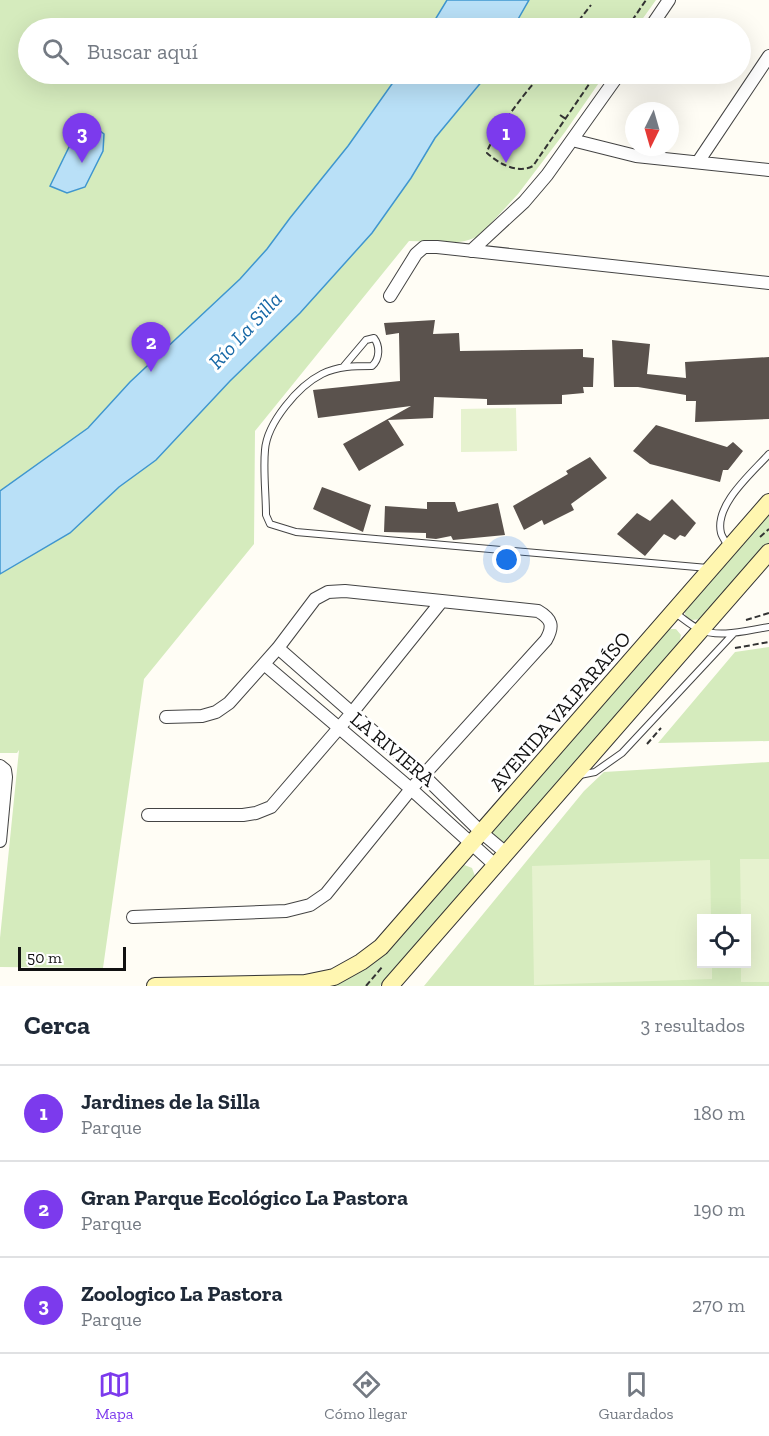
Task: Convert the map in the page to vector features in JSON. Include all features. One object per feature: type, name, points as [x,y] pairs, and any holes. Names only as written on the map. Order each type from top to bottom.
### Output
[{"type":"main road","name":"AVENIDA VALPARAÍSO","points":[[155,986],[305,983],[334,977],[361,962],[381,947],[769,502]]},
{"type":"main road","points":[[390,986],[404,978],[501,859],[769,552]]},
{"type":"street","points":[[657,18],[669,0]]},
{"type":"street","points":[[751,83],[769,56]]},
{"type":"street","points":[[471,251],[524,202],[612,84]]},
{"type":"street","points":[[698,162],[750,84]]},
{"type":"street","points":[[572,140],[636,156],[769,170]]},
{"type":"street","points":[[390,296],[420,250],[437,247],[769,283]]},
{"type":"street","points":[[133,917],[276,911],[310,905],[326,894],[411,789],[546,640],[551,624],[548,616],[538,611],[345,591],[328,592],[315,599],[278,648],[229,703],[216,712],[202,716],[166,717]]},
{"type":"street","points":[[148,815],[243,815],[271,807],[351,714],[441,602]]},
{"type":"street","name":"LA RIVIERA","points":[[278,648],[424,776],[476,838]]},
{"type":"street","name":"LA RIVIERA","points":[[264,664],[411,789],[501,859]]},
{"type":"street","points":[[0,766],[5,770],[6,777],[0,841]]},
{"type":"lane","points":[[344,366],[366,340],[374,338],[378,349],[375,363],[372,366],[344,366],[322,374],[296,396],[272,425],[265,450],[266,515],[270,524],[296,532],[711,568]]},
{"type":"lane","points":[[729,549],[721,533],[723,510],[769,454]]},
{"type":"lane","points":[[674,612],[700,630],[734,633],[769,627]]},
{"type":"lane","points":[[573,775],[595,772],[622,753],[734,633]]},
{"type":"path","points":[[634,18],[646,0]]},
{"type":"path","points":[[581,18],[591,5]]},
{"type":"path","points":[[534,84],[488,148],[488,153],[496,161],[527,170],[533,166],[589,84]]},
{"type":"path","points":[[737,622],[769,613]]},
{"type":"path","points":[[732,648],[769,642]]},
{"type":"path","points":[[647,744],[662,727]]},
{"type":"green space","points":[[0,0],[656,0],[643,18],[18,18],[18,84],[598,84],[518,194],[481,234],[456,242],[409,241],[255,431],[254,544],[144,679],[103,968],[0,967],[0,938],[19,750],[17,753],[0,753]]},
{"type":"green space","points":[[516,408],[517,451],[461,452],[461,409]]},
{"type":"green space","points":[[769,513],[769,547],[705,619],[691,620],[686,617],[684,610]]},
{"type":"green space","points":[[668,629],[676,629],[681,635],[679,644],[504,845],[489,832]]},
{"type":"green space","points":[[769,647],[769,741],[658,743],[735,652]]},
{"type":"green space","points":[[769,762],[769,986],[424,986],[584,791],[604,772]]},
{"type":"green space","points":[[740,859],[769,859],[769,982],[741,982],[741,968],[751,968],[751,914],[741,914]]},
{"type":"green space","points":[[710,860],[711,914],[697,914],[697,968],[712,968],[712,979],[534,985],[532,866]]},
{"type":"green space","points":[[462,864],[472,868],[475,876],[380,986],[316,986],[335,982]]},
{"type":"water","points":[[447,0],[529,0],[519,18],[436,18]]},
{"type":"water","name":"Río La Silla","points":[[392,84],[480,84],[435,138],[411,178],[372,233],[300,313],[230,381],[156,460],[119,487],[70,533],[0,574],[0,491],[88,428],[130,382],[240,279],[267,249],[348,146]]},
{"type":"water","points":[[93,125],[104,134],[103,151],[85,187],[67,193],[50,186],[71,143]]},
{"type":"building","points":[[435,320],[433,334],[459,333],[460,351],[583,349],[583,357],[594,358],[593,387],[583,387],[584,393],[562,395],[562,404],[487,405],[487,399],[434,397],[433,418],[388,420],[404,445],[359,471],[343,444],[411,406],[318,418],[313,390],[400,381],[399,333],[386,335],[384,323]]},
{"type":"building","points":[[612,340],[650,344],[647,374],[686,378],[685,362],[769,357],[769,419],[695,422],[696,401],[686,401],[686,395],[638,387],[614,387]]},
{"type":"building","points":[[656,425],[727,447],[733,442],[743,451],[728,470],[723,470],[720,482],[650,464],[633,451]]},
{"type":"building","points":[[590,457],[607,478],[571,504],[574,510],[544,525],[542,520],[524,530],[513,506],[568,474],[566,471]]},
{"type":"building","points":[[322,487],[371,505],[363,532],[313,509]]},
{"type":"building","points":[[672,499],[696,523],[685,537],[680,535],[675,540],[664,534],[645,556],[617,534],[637,513],[650,521]]},
{"type":"building","points":[[427,502],[455,502],[458,512],[498,503],[505,535],[453,540],[451,536],[426,538],[426,533],[384,532],[385,506],[427,509]]},
{"type":"place","name":"Zoologico La Pastora","points":[[82,163]]},
{"type":"place","name":"Jardines de la Silla","points":[[506,163]]},
{"type":"place","name":"Gran Parque Ecológico La Pastora","points":[[151,372]]}]
